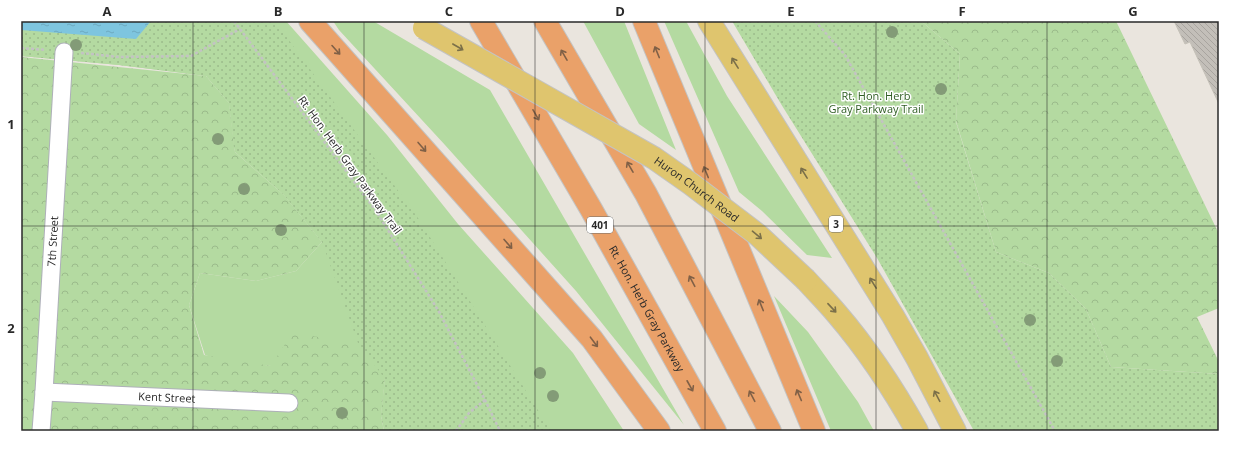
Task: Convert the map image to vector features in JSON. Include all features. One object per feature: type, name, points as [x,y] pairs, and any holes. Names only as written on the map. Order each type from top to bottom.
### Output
[{"type":"highway","points":[[310,21],[592,339],[659,431]]},
{"type":"highway","name":"Rt. Hon. Herb Gray Parkway","points":[[481,21],[591,209],[715,431]]},
{"type":"highway","points":[[545,21],[646,194],[770,431]]},
{"type":"highway","points":[[644,21],[814,431]]},
{"type":"main road","name":"3","points":[[710,21],[893,316],[955,431]]},
{"type":"main road","name":"Huron Church Road","points":[[419,24],[654,158],[758,235],[806,280],[837,314],[871,357],[899,399],[917,431]]},
{"type":"street","name":"7th Street","points":[[40,431],[44,392],[64,52]]},
{"type":"street","name":"Kent Street","points":[[44,392],[289,403]]},
{"type":"path","name":"Rt. Hon. Herb Gray Parkway Trail","points":[[234,21],[376,211],[438,310],[500,431]]},
{"type":"path","points":[[815,21],[845,55],[1055,431]]},
{"type":"path","points":[[21,48],[119,57],[191,56],[240,29]]},
{"type":"path","points":[[456,431],[469,414],[485,400]]},
{"type":"green space","points":[[21,21],[217,21],[417,294],[381,416],[385,379],[271,366],[229,363],[205,355],[189,305],[200,273],[256,281],[296,271],[322,242],[284,195],[235,152],[229,103],[206,76],[119,65],[21,56]]},
{"type":"green space","points":[[21,21],[275,21],[418,218],[551,431],[384,431],[381,416],[385,379],[358,343],[322,242],[284,195],[234,148],[229,103],[207,76],[119,65],[21,56]]},
{"type":"green space","points":[[240,21],[286,21],[387,135],[458,224],[573,353],[624,431],[508,431]]},
{"type":"green space","points":[[333,21],[373,21],[490,90],[684,425],[576,291],[339,30]]},
{"type":"green space","points":[[583,21],[624,21],[676,150],[639,124]]},
{"type":"green space","points":[[664,21],[686,21],[727,96],[832,258],[807,255],[762,211],[739,192]]},
{"type":"green space","name":"Rt. Hon. Herb Gray Parkway Trail","points":[[732,21],[921,21],[960,54],[956,122],[996,252],[1049,273],[1086,309],[1111,367],[1219,374],[1219,431],[974,431],[877,258],[781,104]]},
{"type":"green space","points":[[921,21],[1116,21],[1219,234],[1219,308],[1197,317],[1219,362],[1219,374],[1111,367],[1086,309],[1049,273],[996,252],[956,121],[960,54]]},
{"type":"green space","points":[[21,57],[206,76],[229,103],[235,152],[284,195],[322,242],[296,271],[256,281],[200,273],[189,305],[204,355],[271,366],[292,333],[358,343],[385,379],[381,416],[384,431],[21,431]]},
{"type":"green space","points":[[774,296],[808,332],[858,402],[874,431],[831,431]]},
{"type":"water","points":[[21,21],[151,21],[136,39],[21,30]]},
{"type":"building","points":[[1174,21],[1219,21],[1219,104],[1190,42],[1185,44]]}]
